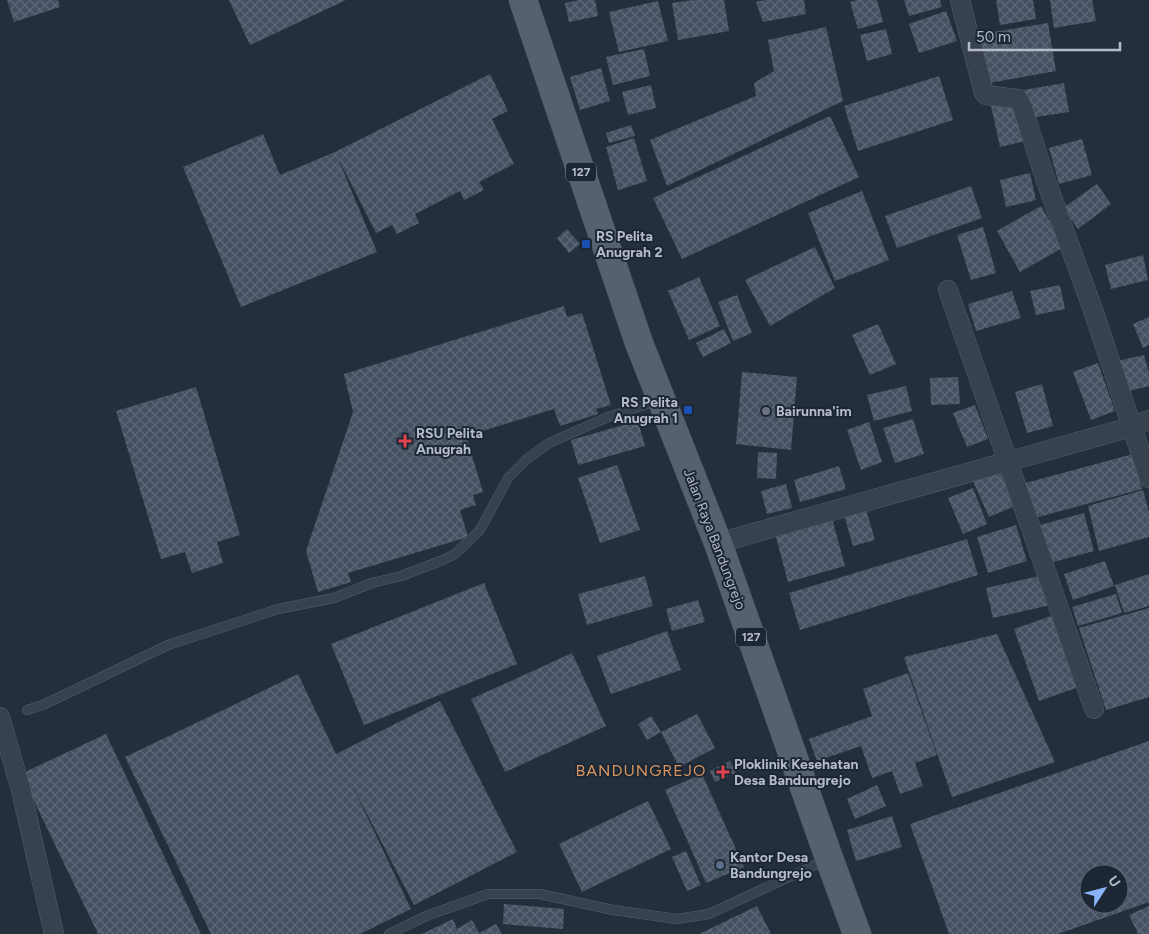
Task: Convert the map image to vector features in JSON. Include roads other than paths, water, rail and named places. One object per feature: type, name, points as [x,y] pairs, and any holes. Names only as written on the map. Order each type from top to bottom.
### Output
[{"type":"main road","name":"Jalan Raya Bandungrejo","points":[[523,0],[639,343],[718,543],[857,934]]},
{"type":"street","points":[[960,0],[984,93],[986,95],[1018,99],[1022,106],[1036,153],[1092,307],[1149,478]]},
{"type":"street","points":[[948,290],[1094,709]]},
{"type":"street","points":[[718,543],[1131,427],[1149,420]]},
{"type":"street","points":[[0,717],[21,790],[53,933]]},
{"type":"lane","points":[[27,710],[168,644],[278,609],[334,598],[372,583],[401,576],[443,560],[455,554],[480,530],[508,478],[527,459],[549,443],[608,417],[662,400]]},
{"type":"lane","points":[[389,934],[426,916],[488,894],[540,894],[613,910],[677,919],[709,914],[829,858]]},
{"type":"place","name":"RS Pelita Anugrah 2","points":[[586,244]]},
{"type":"place","name":"RS Pelita Anugrah 1","points":[[688,410]]},
{"type":"place","name":"Bairunna'im","points":[[766,411]]},
{"type":"place","name":"RSU Pelita Anugrah","points":[[405,441]]},
{"type":"place","name":"Ploklinik Kesehatan Desa Bandungrejo","points":[[723,772]]},
{"type":"place","name":"Kantor Desa Bandungrejo","points":[[720,865]]},
{"type":"district","name":"BANDUNGREJO","points":[[641,770]]}]
